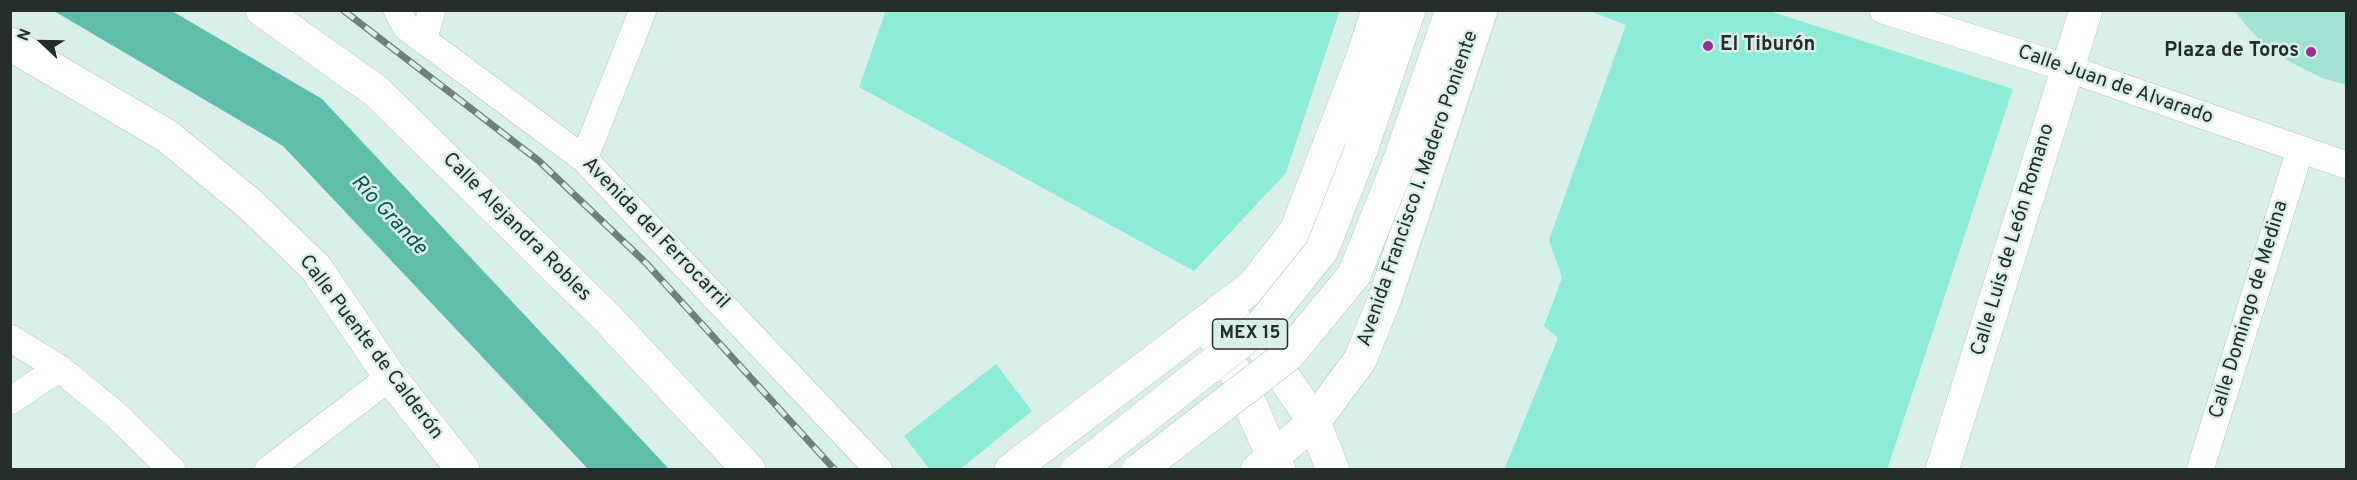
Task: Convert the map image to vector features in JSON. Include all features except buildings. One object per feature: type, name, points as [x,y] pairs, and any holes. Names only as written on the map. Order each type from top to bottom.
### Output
[{"type":"main road","name":"Calle Alejandra Robles","points":[[262,10],[376,91],[608,319],[749,470]]},
{"type":"main road","points":[[1011,470],[1253,286],[1296,231],[1362,59],[1378,10]]},
{"type":"main road","name":"MEX 15","points":[[1078,470],[1261,326],[1322,250],[1361,150],[1409,10]]},
{"type":"main road","name":"Avenida Francisco I. Madero Poniente","points":[[1139,470],[1288,355],[1354,275],[1398,165],[1452,10]]},
{"type":"main road","name":"Avenida Francisco I. Madero Poniente","points":[[1270,465],[1314,422],[1360,360],[1385,298],[1481,10]]},
{"type":"main road","name":"Calle Luis de León Romano","points":[[1942,470],[2086,10]]},
{"type":"main road","name":"Calle Puente de Calderón","points":[[10,44],[167,136],[250,205],[316,268],[390,376],[463,470]]},
{"type":"main road","points":[[1215,316],[1261,345],[1314,422],[1333,470]]},
{"type":"main road","points":[[1215,316],[1270,465]]},
{"type":"street","points":[[409,26],[432,10]]},
{"type":"street","points":[[584,159],[644,10]]},
{"type":"street","name":"Calle Juan de Alvarado","points":[[1883,10],[2067,68],[2346,165]]},
{"type":"street","name":"Avenida del Ferrocarril","points":[[409,26],[584,159],[879,470]]},
{"type":"street","name":"Calle Domingo de Medina","points":[[2200,470],[2300,150]]},
{"type":"street","points":[[10,338],[59,368],[114,413],[172,470]]},
{"type":"street","points":[[10,401],[59,368]]},
{"type":"street","points":[[268,470],[390,376]]},
{"type":"shaded area","name":"Plaza de Toros","points":[[2234,11],[2346,11],[2346,85],[2322,78],[2292,63],[2260,41]]},
{"type":"water","name":"Río Grande","points":[[54,11],[172,11],[322,99],[669,469],[588,469],[283,146]]},
{"type":"railway","points":[[343,10],[539,161],[646,263],[835,470]]},
{"type":"place","name":"El Tiburón","points":[[1708,46]]},
{"type":"place","name":"Plaza de Toros","points":[[2311,52]]}]
